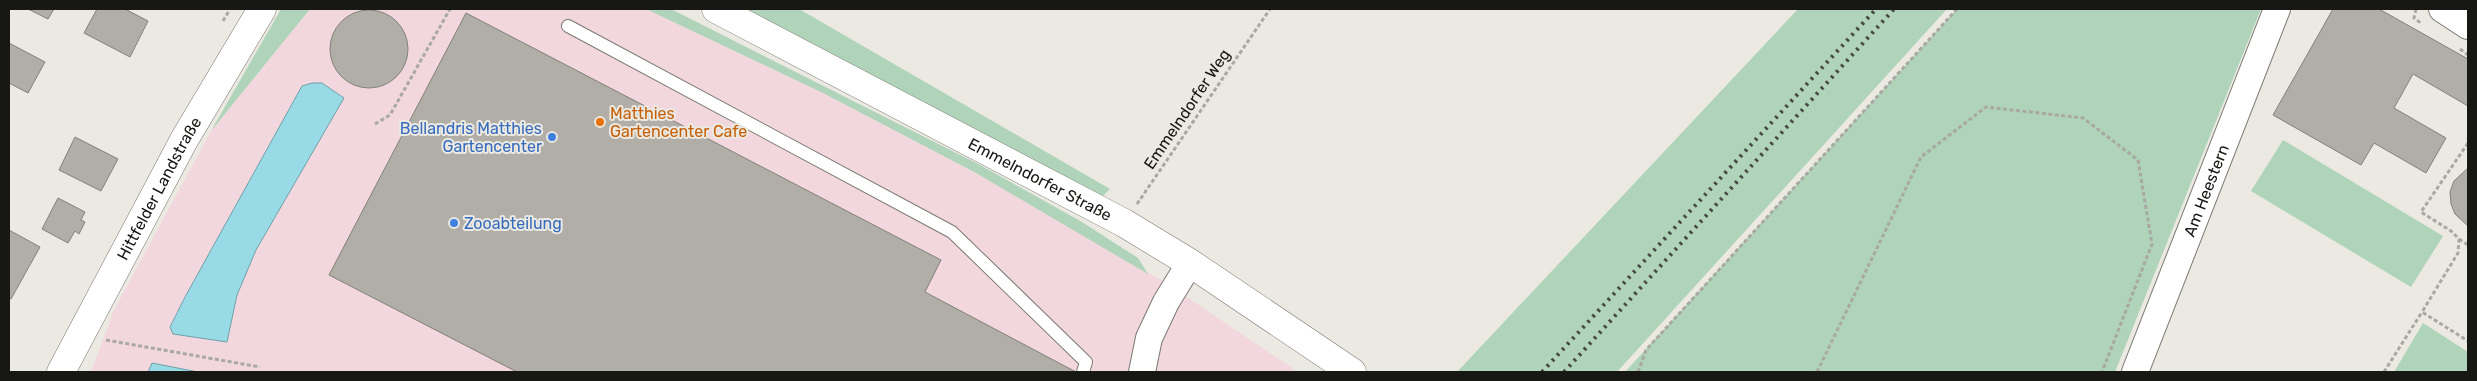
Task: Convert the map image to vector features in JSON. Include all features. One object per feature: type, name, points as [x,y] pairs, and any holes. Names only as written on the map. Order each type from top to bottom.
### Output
[{"type":"street","name":"Hittfelder Landstraße","points":[[61,372],[184,140],[262,9]]},
{"type":"street","name":"Emmelndorfer Straße","points":[[716,9],[1124,223],[1190,262],[1352,372]]},
{"type":"street","name":"Am Heestern","points":[[2135,372],[2277,9]]},
{"type":"street","points":[[2442,9],[2468,26]]},
{"type":"street","points":[[1142,372],[1149,338],[1166,302],[1190,262]]},
{"type":"lane","points":[[568,26],[952,232],[1086,362],[1083,372]]},
{"type":"path","points":[[375,124],[390,115],[450,9]]},
{"type":"path","name":"Emmelndorfer Weg","points":[[1124,223],[1270,9]]},
{"type":"path","points":[[1638,372],[1646,350],[1957,9]]},
{"type":"path","points":[[1817,372],[1921,157],[1986,107],[2083,118],[2138,160],[2152,244],[2102,372]]},
{"type":"path","points":[[2468,143],[2421,212],[2451,231],[2468,245]]},
{"type":"path","points":[[2384,372],[2458,252],[2459,239]]},
{"type":"path","points":[[2422,312],[2468,341]]},
{"type":"path","points":[[80,336],[260,367]]},
{"type":"shaded area","points":[[310,9],[646,9],[823,93],[976,173],[1166,283],[1298,372],[91,372],[114,310],[211,131]]},
{"type":"green space","points":[[281,9],[310,9],[211,131]]},
{"type":"green space","points":[[646,9],[671,9],[980,165],[1082,222],[1138,258],[1148,274],[976,173],[823,93]]},
{"type":"green space","points":[[741,9],[799,9],[1110,189],[1103,196]]},
{"type":"green space","points":[[1798,9],[1947,9],[1617,372],[1457,372]]},
{"type":"green space","points":[[1957,9],[2261,9],[2115,372],[1625,372]]},
{"type":"green space","points":[[2283,140],[2443,236],[2411,287],[2251,191]]},
{"type":"green space","points":[[2423,323],[2468,352],[2468,372],[2394,372]]},
{"type":"water","points":[[322,83],[344,98],[256,250],[237,295],[227,342],[173,334],[170,327],[185,297],[302,86]]},
{"type":"water","points":[[152,363],[198,372],[148,372]]},
{"type":"building","points":[[28,9],[54,9],[48,19]]},
{"type":"building","points":[[97,9],[125,9],[148,21],[130,57],[84,33]]},
{"type":"building","points":[[2333,9],[2379,9],[2468,59],[2468,106],[2413,74],[2394,108],[2446,138],[2426,173],[2374,143],[2361,165],[2273,115]]},
{"type":"building","points":[[369,10],[384,13],[397,21],[405,34],[408,49],[405,64],[397,77],[384,85],[369,88],[354,85],[341,77],[333,64],[330,49],[333,34],[341,21],[354,13]]},
{"type":"building","name":"Bellandris Matthies Gartencenter","points":[[466,13],[941,260],[925,292],[1076,372],[517,372],[329,275]]},
{"type":"building","points":[[9,43],[45,62],[28,93],[9,83]]},
{"type":"building","points":[[75,137],[118,159],[101,191],[59,170]]},
{"type":"building","points":[[2468,168],[2468,226],[2455,214],[2451,204],[2450,192],[2454,181]]},
{"type":"building","points":[[58,198],[85,212],[81,220],[85,222],[79,234],[75,231],[68,243],[42,229]]},
{"type":"building","points":[[9,230],[40,247],[11,299],[9,298]]},
{"type":"railway","points":[[1542,372],[1876,9]]},
{"type":"railway","points":[[1564,372],[1894,9]]},
{"type":"place","name":"Matthies Gartencenter Cafe","points":[[600,122]]},
{"type":"place","name":"Bellandris Matthies Gartencenter","points":[[552,137]]},
{"type":"place","name":"Zooabteilung","points":[[454,223]]}]
